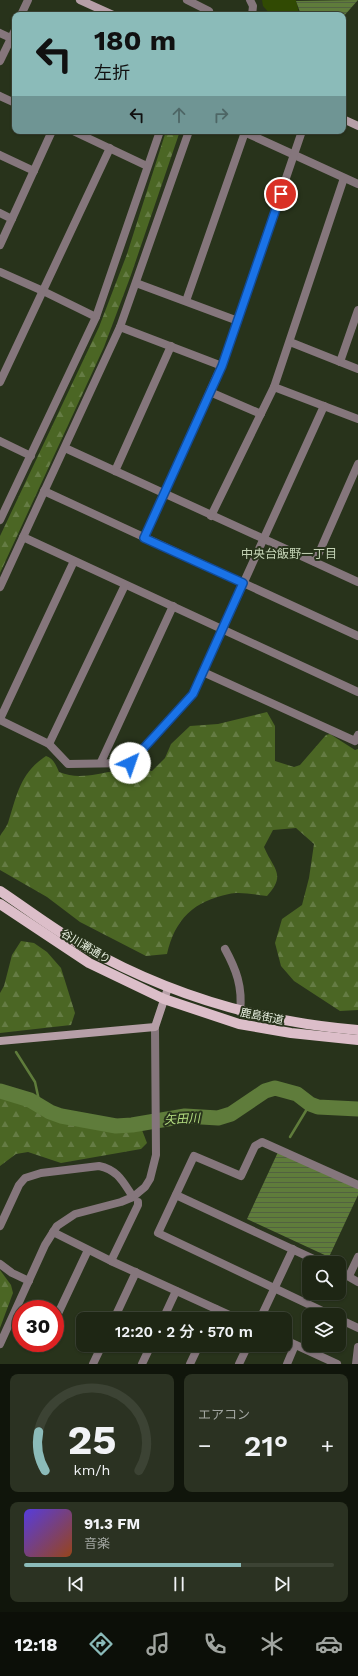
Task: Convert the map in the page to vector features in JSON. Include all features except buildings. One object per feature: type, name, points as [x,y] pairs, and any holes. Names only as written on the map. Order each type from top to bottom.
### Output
[{"type":"main road","points":[[0,891],[82,945],[116,964],[168,988],[240,1012],[292,1023],[358,1030]]},
{"type":"main road","name":"谷川瀬通り","points":[[0,904],[89,964],[164,999]]},
{"type":"main road","name":"鹿島街道","points":[[164,999],[239,1024],[292,1034],[358,1040]]},
{"type":"street","points":[[22,12],[28,0]]},
{"type":"street","points":[[80,0],[106,12]]},
{"type":"street","points":[[187,0],[209,10],[208,12]]},
{"type":"street","points":[[250,0],[253,6],[252,12]]},
{"type":"street","points":[[0,33],[12,39]]},
{"type":"street","points":[[0,61],[12,41]]},
{"type":"street","points":[[0,96],[12,102]]},
{"type":"street","points":[[346,120],[358,126]]},
{"type":"street","points":[[0,245],[51,134]]},
{"type":"street","points":[[80,134],[147,166]]},
{"type":"street","points":[[0,520],[96,317],[121,248],[159,134]]},
{"type":"street","points":[[0,587],[120,327],[188,134]]},
{"type":"street","points":[[186,301],[243,134]]},
{"type":"street","points":[[248,134],[358,184]]},
{"type":"street","points":[[144,538],[222,366],[301,134]]},
{"type":"street","points":[[0,382],[110,148]]},
{"type":"street","points":[[0,155],[34,171]]},
{"type":"street","points":[[212,516],[274,387],[344,178]]},
{"type":"street","points":[[0,213],[12,219]]},
{"type":"street","points":[[0,272],[96,317]]},
{"type":"street","points":[[136,283],[238,321]]},
{"type":"street","points":[[340,362],[358,310]]},
{"type":"street","points":[[120,327],[222,366]]},
{"type":"street","points":[[290,342],[358,369]]},
{"type":"street","points":[[115,471],[171,346]]},
{"type":"street","points":[[274,387],[358,420]]},
{"type":"street","points":[[210,392],[261,414]]},
{"type":"street","points":[[74,561],[0,720],[49,744],[68,764],[101,762],[130,763],[193,694],[324,406]]},
{"type":"street","points":[[0,441],[31,456]]},
{"type":"street","points":[[65,448],[358,582]]},
{"type":"street","points":[[314,562],[358,464]]},
{"type":"street","points":[[44,491],[358,636]]},
{"type":"street","points":[[22,537],[358,692]]},
{"type":"street","points":[[49,744],[125,585]]},
{"type":"street","points":[[101,762],[173,606]]},
{"type":"street","points":[[203,672],[355,741],[358,734]]},
{"type":"street","points":[[225,949],[238,976],[240,990],[240,1012]]},
{"type":"street","points":[[22,1300],[29,1281],[57,1226],[70,1216],[135,1199],[150,1179],[156,1162],[155,1027],[168,988]]},
{"type":"street","points":[[0,1041],[155,1027]]},
{"type":"street","points":[[317,1308],[158,1233],[194,1156],[241,1176],[255,1146],[262,1142],[358,1185]]},
{"type":"street","points":[[0,1226],[19,1185],[30,1175],[99,1166],[108,1168],[117,1173],[138,1205],[111,1261]]},
{"type":"street","points":[[176,1195],[306,1256]]},
{"type":"street","points":[[53,1232],[111,1261],[223,1312]]},
{"type":"street","points":[[64,1301],[88,1250]]},
{"type":"street","points":[[263,1312],[293,1250]]},
{"type":"street","points":[[349,1276],[358,1257]]},
{"type":"street","points":[[0,1264],[12,1273],[29,1281]]},
{"type":"street","points":[[117,1312],[136,1272]]},
{"type":"street","points":[[346,1274],[358,1282]]},
{"type":"street","points":[[166,1312],[176,1291]]},
{"type":"street","points":[[0,1344],[12,1322]]},
{"type":"street","points":[[346,1322],[358,1328]]},
{"type":"street","points":[[292,1344],[336,1364]]},
{"type":"street","points":[[287,1364],[295,1345]]},
{"type":"street","points":[[356,1364],[358,1347]]},
{"type":"street","points":[[93,1364],[99,1352]]},
{"type":"street","points":[[142,1364],[148,1352]]},
{"type":"street","points":[[190,1364],[196,1352]]},
{"type":"street","points":[[239,1364],[245,1352]]},
{"type":"shaded area","points":[[262,0],[296,0],[299,12],[268,12],[263,6]]},
{"type":"shaded area","points":[[358,0],[346,14],[346,12],[300,12],[296,1]]},
{"type":"shaded area","points":[[278,1152],[358,1189],[358,1195],[329,1256],[247,1219]]},
{"type":"green space","points":[[165,134],[179,134],[131,275],[104,347],[0,573],[0,536],[99,327],[127,254]]},
{"type":"green space","points":[[267,712],[275,726],[275,761],[294,767],[300,765],[326,735],[330,734],[355,750],[358,749],[358,1010],[340,1011],[294,981],[281,966],[275,943],[282,919],[302,905],[309,878],[314,844],[296,828],[273,830],[264,847],[274,866],[277,877],[273,888],[267,896],[233,893],[206,901],[196,907],[181,921],[175,931],[167,954],[146,956],[80,922],[47,897],[0,870],[0,836],[8,823],[17,794],[25,777],[37,763],[46,756],[52,760],[59,772],[73,776],[87,776],[120,770],[152,771],[165,758],[171,744],[190,726],[218,724]]},
{"type":"green space","points":[[21,941],[34,943],[47,952],[61,968],[75,1013],[71,1025],[0,1033],[0,993],[4,986],[12,955]]},
{"type":"green space","points":[[10,1093],[21,1093],[80,1118],[113,1123],[142,1130],[147,1143],[141,1149],[61,1163],[28,1152],[16,1154],[0,1166],[0,1097]]},
{"type":"green space","points":[[0,1270],[11,1285],[13,1293],[0,1328]]},
{"type":"waterway","points":[[16,1052],[35,1082],[40,1105]]},
{"type":"waterway","name":"矢田川","points":[[0,1091],[30,1100],[50,1112],[61,1116],[116,1126],[132,1125],[185,1116],[218,1118],[231,1114],[265,1091],[275,1088],[297,1094],[310,1104],[318,1107],[358,1109]]},
{"type":"waterway","points":[[290,1137],[310,1104]]},
{"type":"district","name":"中央台飯野一丁目","points":[[289,554]]},
{"type":"route","points":[[130,763],[193,694],[243,583],[144,538],[222,366],[281,194]]}]
